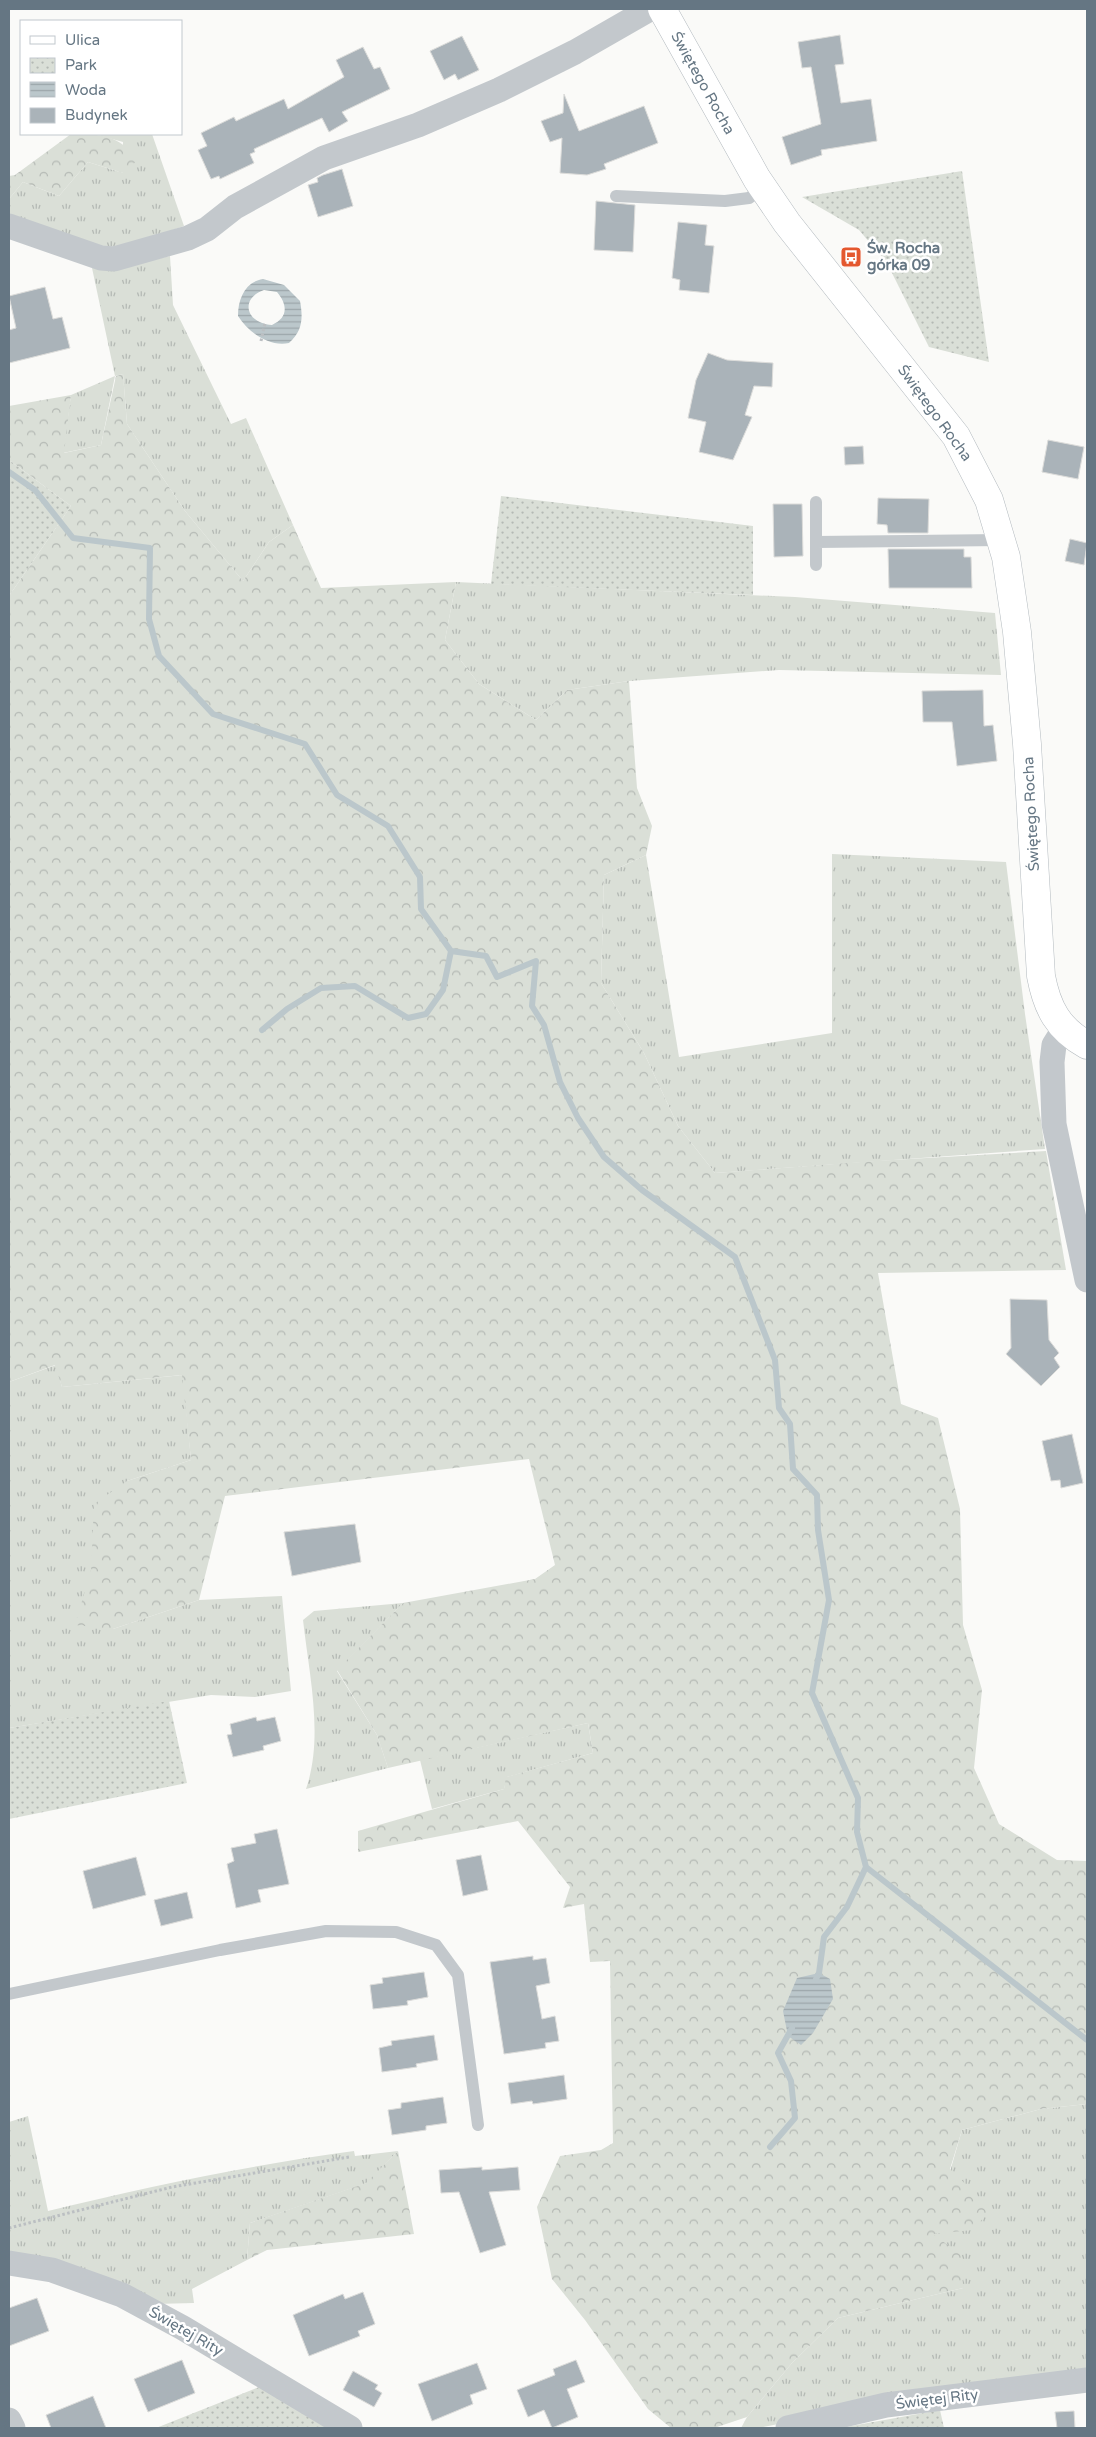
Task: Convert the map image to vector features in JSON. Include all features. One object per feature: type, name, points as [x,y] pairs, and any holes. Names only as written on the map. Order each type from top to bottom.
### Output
[{"type":"street","points":[[9,226],[101,258],[114,259],[188,238],[207,229],[235,207],[324,158],[418,125],[499,90],[575,52],[650,9]]},
{"type":"street","name":"Świętego Rocha","points":[[662,9],[763,188],[788,223],[956,436],[989,500],[1002,540],[1012,595],[1021,677],[1041,976],[1051,1010],[1064,1029],[1087,1045]]},
{"type":"street","points":[[1064,1029],[1054,1045],[1052,1062],[1054,1124],[1087,1280]]},
{"type":"street","name":"Świętej Rity","points":[[9,2263],[52,2270],[122,2295],[183,2328],[350,2428]]},
{"type":"street","name":"Świętej Rity","points":[[788,2428],[886,2405],[1087,2380]]},
{"type":"street","points":[[9,2420],[13,2428]]},
{"type":"lane","points":[[616,196],[725,201],[749,198],[763,188]]},
{"type":"lane","points":[[816,502],[816,565]]},
{"type":"lane","points":[[816,542],[1002,540]]},
{"type":"lane","points":[[9,1994],[220,1950],[326,1931],[396,1932],[436,1945],[458,1975],[478,2125]]},
{"type":"path","points":[[261,341],[265,323]]},
{"type":"path","points":[[9,2228],[172,2187],[349,2157]]},
{"type":"green space","points":[[70,135],[92,135],[109,138],[123,145],[139,159],[123,173],[88,162],[59,196],[23,182],[9,199],[9,176],[15,175]]},
{"type":"green space","points":[[98,135],[152,135],[184,226],[110,252],[9,218],[9,199],[23,182],[59,196],[88,162],[123,173],[123,142]]},
{"type":"green space","points":[[962,171],[989,362],[929,347],[887,263],[859,230],[802,197]]},
{"type":"green space","points":[[170,256],[173,305],[231,424],[246,418],[293,525],[269,542],[243,581],[185,511],[127,424],[123,374],[115,376],[92,268],[113,269]]},
{"type":"green space","points":[[123,374],[127,424],[185,511],[243,581],[269,542],[293,525],[321,588],[456,582],[445,640],[479,684],[536,720],[567,690],[629,681],[637,788],[652,826],[646,855],[604,875],[601,983],[644,1053],[678,1126],[715,1173],[1046,1151],[1066,1270],[878,1273],[901,1404],[938,1418],[960,1509],[963,1625],[982,1690],[974,1768],[999,1824],[1057,1860],[1087,1861],[1087,2104],[1041,2109],[962,2130],[950,2169],[991,2209],[973,2230],[933,2234],[961,2255],[963,2288],[838,2318],[792,2363],[747,2417],[714,2428],[671,2428],[648,2409],[585,2320],[552,2279],[537,2207],[560,2156],[601,2150],[613,2143],[610,1961],[590,1962],[584,1904],[563,1908],[570,1887],[518,1821],[358,1852],[358,1831],[504,1789],[506,1777],[593,1753],[588,1723],[388,1768],[377,1735],[337,1670],[403,1603],[535,1579],[555,1565],[529,1459],[225,1496],[199,1600],[113,1629],[75,1625],[91,1570],[94,1504],[127,1481],[191,1460],[182,1375],[62,1387],[55,1365],[9,1382],[9,596],[71,506],[9,460],[9,406],[71,395],[64,453],[101,445],[116,376]]},
{"type":"green space","points":[[115,376],[101,445],[63,453],[71,395]]},
{"type":"green space","points":[[9,460],[71,506],[9,596]]},
{"type":"green space","points":[[501,496],[753,526],[753,595],[491,584]]},
{"type":"green space","points":[[456,582],[795,597],[995,613],[1001,675],[779,670],[629,681],[567,690],[536,720],[479,684],[445,640]]},
{"type":"green space","points":[[832,854],[1006,862],[1025,1014],[1045,1149],[715,1173],[678,1126],[644,1053],[601,983],[604,875],[646,855],[679,1057],[832,1033]]},
{"type":"green space","points":[[56,1365],[62,1387],[183,1375],[191,1460],[127,1481],[113,1629],[199,1600],[282,1596],[291,1691],[255,1697],[211,1695],[9,1728],[9,1382]]},
{"type":"green space","points":[[403,1603],[337,1671],[377,1735],[388,1768],[306,1789],[311,1769],[315,1727],[303,1620],[314,1611]]},
{"type":"green space","points":[[169,1701],[187,1783],[9,1819],[9,1728]]},
{"type":"green space","points":[[588,1723],[593,1753],[507,1777],[504,1789],[432,1809],[420,1760]]},
{"type":"green space","points":[[1087,2104],[1087,2372],[925,2395],[758,2428],[741,2428],[747,2417],[792,2363],[838,2318],[963,2288],[932,2234],[962,2130],[1041,2109]]},
{"type":"green space","points":[[28,2116],[48,2211],[162,2185],[277,2163],[354,2151],[355,2156],[398,2151],[367,2183],[250,2223],[247,2260],[192,2289],[194,2303],[155,2304],[9,2252],[9,2122]]},
{"type":"green space","points":[[398,2151],[414,2234],[267,2250],[247,2260],[250,2223],[366,2183]]},
{"type":"green space","points":[[264,2385],[333,2428],[156,2428]]},
{"type":"green space","points":[[940,2410],[944,2428],[840,2428]]},
{"type":"water","points":[[263,279],[284,285],[300,301],[301,324],[297,334],[289,343],[282,344],[267,341],[248,328],[238,316],[239,303],[244,292],[257,281]],"holes":[[[264,290],[277,292],[283,302],[284,315],[272,325],[256,320],[249,310],[251,299]]]},
{"type":"water","points":[[819,1973],[830,1979],[833,1999],[813,2033],[801,2045],[788,2036],[783,2011],[797,1978]]},
{"type":"building","points":[[840,35],[844,64],[835,65],[841,103],[871,99],[877,141],[821,150],[822,155],[791,165],[782,137],[821,124],[811,67],[802,68],[798,42]]},
{"type":"building","points":[[462,36],[479,70],[458,80],[455,74],[444,80],[430,51]]},
{"type":"building","points":[[363,47],[374,69],[380,67],[390,89],[342,112],[348,121],[329,132],[322,118],[254,149],[255,152],[250,154],[254,163],[220,179],[219,176],[211,179],[198,150],[207,146],[201,133],[234,117],[236,121],[284,99],[288,109],[344,77],[336,60]]},
{"type":"building","points":[[564,94],[579,131],[644,106],[658,143],[604,164],[606,169],[587,175],[560,173],[562,138],[550,142],[541,121],[563,113]]},
{"type":"building","points":[[342,169],[353,206],[318,217],[308,185],[318,182],[317,178],[323,175]]},
{"type":"building","points":[[596,201],[635,205],[633,252],[594,250]]},
{"type":"building","points":[[678,222],[707,225],[705,245],[714,246],[709,293],[679,290],[680,280],[672,278]]},
{"type":"building","points":[[45,287],[53,319],[62,317],[70,348],[9,363],[9,330],[16,328],[9,296]]},
{"type":"building","points":[[708,353],[727,360],[773,363],[772,387],[754,386],[745,415],[752,417],[733,460],[699,452],[706,422],[688,418],[696,380]]},
{"type":"building","points":[[1048,440],[1084,447],[1078,479],[1042,472]]},
{"type":"building","points":[[863,446],[864,464],[845,465],[844,447]]},
{"type":"building","points":[[878,498],[929,499],[928,533],[888,533],[887,525],[877,524]]},
{"type":"building","points":[[773,504],[802,504],[803,556],[774,557]]},
{"type":"building","points":[[1070,539],[1087,543],[1084,565],[1065,561]]},
{"type":"building","points":[[888,549],[964,549],[964,557],[971,557],[972,588],[889,588]]},
{"type":"building","points":[[983,690],[984,726],[993,725],[997,761],[957,766],[952,722],[923,722],[922,691]]},
{"type":"building","points":[[1010,1299],[1047,1300],[1049,1340],[1059,1353],[1054,1358],[1060,1367],[1041,1386],[1006,1354],[1011,1348]]},
{"type":"building","points":[[1072,1434],[1083,1483],[1061,1488],[1060,1480],[1051,1481],[1042,1441]]},
{"type":"building","points":[[355,1524],[361,1562],[292,1576],[284,1532]]},
{"type":"building","points":[[256,1717],[257,1721],[275,1717],[281,1741],[263,1746],[264,1750],[233,1757],[227,1735],[232,1734],[230,1724]]},
{"type":"building","points":[[277,1829],[289,1884],[258,1890],[261,1902],[236,1908],[227,1864],[234,1861],[231,1848],[256,1843],[254,1834]]},
{"type":"building","points":[[481,1855],[488,1890],[463,1896],[456,1860]]},
{"type":"building","points":[[136,1857],[146,1895],[93,1909],[83,1871]]},
{"type":"building","points":[[187,1892],[193,1918],[161,1926],[154,1900]]},
{"type":"building","points":[[533,1956],[533,1960],[546,1958],[550,1983],[536,1986],[542,2019],[555,2016],[559,2041],[545,2043],[546,2048],[504,2054],[490,1962]]},
{"type":"building","points":[[424,1972],[428,1997],[407,2001],[408,2005],[373,2009],[370,1985],[383,1983],[382,1978]]},
{"type":"building","points":[[434,2035],[438,2060],[416,2064],[417,2067],[382,2072],[379,2048],[392,2045],[391,2041]]},
{"type":"building","points":[[564,2075],[567,2099],[533,2104],[532,2101],[511,2104],[508,2083]]},
{"type":"building","points":[[443,2097],[447,2123],[426,2126],[426,2130],[392,2135],[388,2110],[401,2108],[401,2103]]},
{"type":"building","points":[[482,2167],[482,2170],[518,2167],[520,2190],[489,2192],[506,2245],[480,2253],[459,2192],[441,2193],[439,2170]]},
{"type":"building","points":[[363,2292],[375,2324],[358,2331],[360,2336],[309,2356],[293,2315],[343,2294],[345,2299]]},
{"type":"building","points":[[37,2298],[49,2331],[9,2346],[9,2308]]},
{"type":"building","points":[[182,2360],[195,2393],[148,2412],[134,2379]]},
{"type":"building","points":[[576,2360],[585,2382],[567,2389],[578,2417],[552,2428],[544,2410],[528,2417],[517,2390],[555,2375],[553,2369]]},
{"type":"building","points":[[477,2363],[487,2389],[470,2395],[473,2404],[432,2421],[418,2384]]},
{"type":"building","points":[[353,2371],[378,2385],[375,2389],[382,2393],[374,2407],[343,2390]]},
{"type":"building","points":[[93,2396],[106,2428],[51,2428],[46,2415]]},
{"type":"building","points":[[1074,2411],[1075,2428],[1057,2428],[1055,2412]]},
{"type":"waterway","points":[[9,472],[35,490],[73,538],[150,548],[149,619],[159,656],[213,714],[305,744],[337,795],[388,826],[420,877],[421,909],[451,951],[486,956],[497,977],[536,961],[532,1006],[544,1025],[560,1082],[578,1118],[604,1157],[642,1190],[735,1257],[775,1360],[779,1408],[790,1424],[793,1469],[817,1495],[818,1530],[829,1600],[812,1693],[858,1798],[857,1832],[866,1867],[847,1907],[824,1937],[819,1973],[816,1979]]},
{"type":"waterway","points":[[262,1030],[287,1009],[321,988],[355,986],[408,1018],[426,1014],[443,990],[451,951]]},
{"type":"waterway","points":[[866,1867],[1087,2040]]},
{"type":"waterway","points":[[770,2147],[795,2118],[791,2081],[778,2053],[792,2028]]},
{"type":"place","name":"Św. Rocha górka 09","points":[[851,257]]}]
